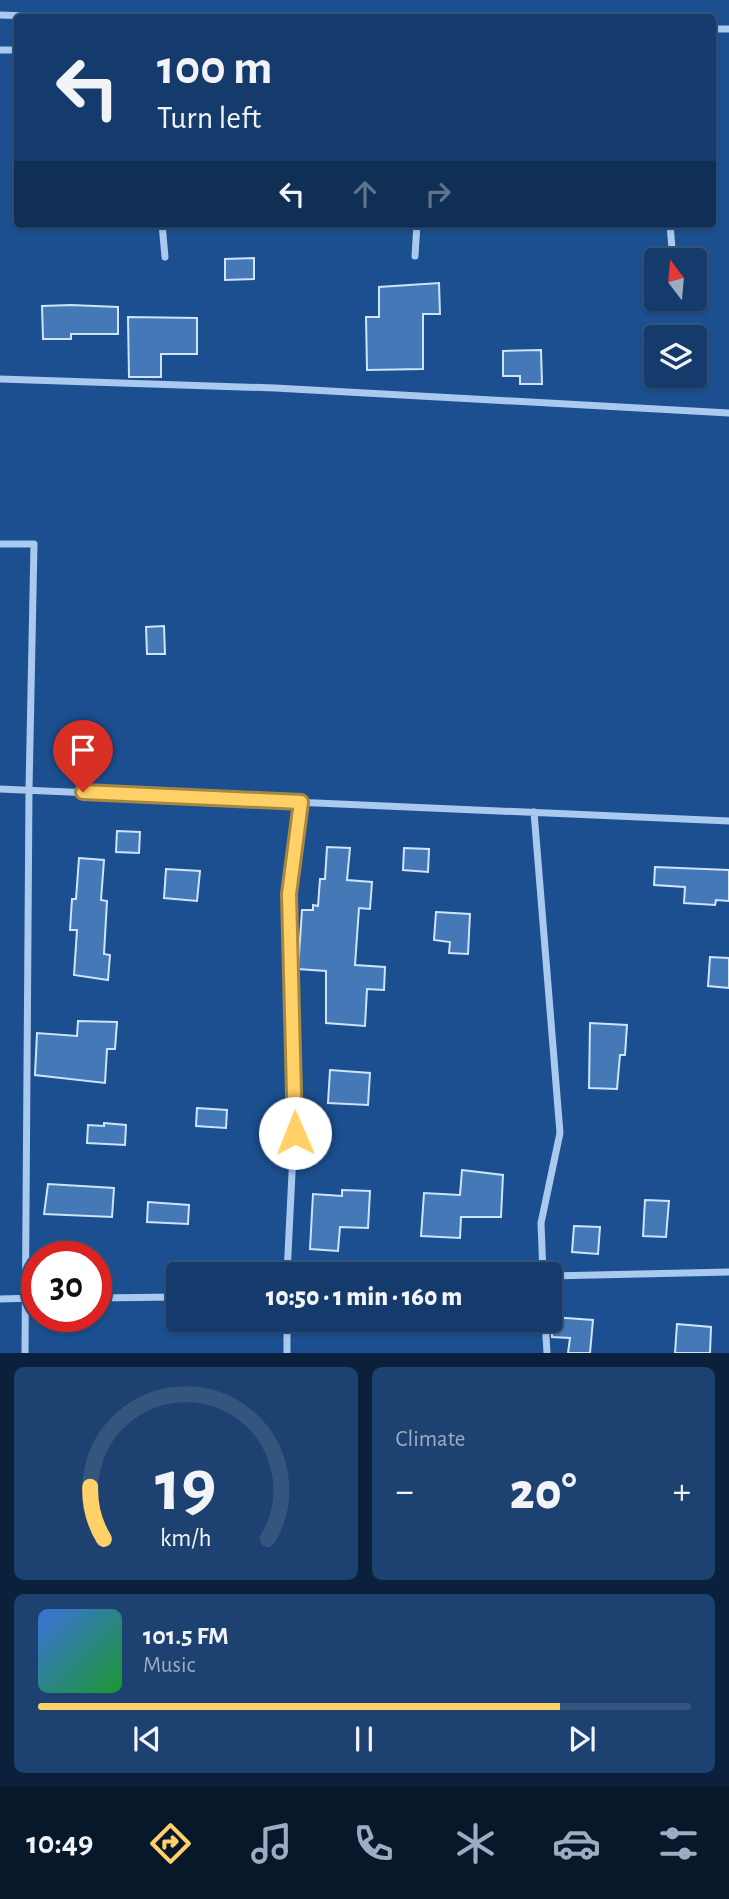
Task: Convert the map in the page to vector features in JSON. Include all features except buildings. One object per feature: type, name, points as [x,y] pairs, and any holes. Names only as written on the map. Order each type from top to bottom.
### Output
[{"type":"street","points":[[162,228],[165,257]]},
{"type":"street","points":[[415,256],[417,228]]},
{"type":"street","points":[[670,228],[672,248]]},
{"type":"street","points":[[0,379],[275,388],[729,413]]},
{"type":"street","points":[[0,544],[34,544],[29,790],[26,1241]]},
{"type":"street","points":[[0,789],[729,821]]},
{"type":"street","points":[[288,1262],[295,1133],[289,894],[301,802]]},
{"type":"street","points":[[534,812],[560,1133],[541,1223],[543,1262]]},
{"type":"street","points":[[562,1276],[729,1272]]},
{"type":"street","points":[[112,1298],[166,1297]]},
{"type":"street","points":[[0,1298],[21,1298]]},
{"type":"street","points":[[24,1353],[25,1332]]},
{"type":"street","points":[[287,1332],[287,1353]]},
{"type":"street","points":[[546,1332],[547,1353]]},
{"type":"route","points":[[83,792],[301,802],[289,894],[295,1133]]}]
